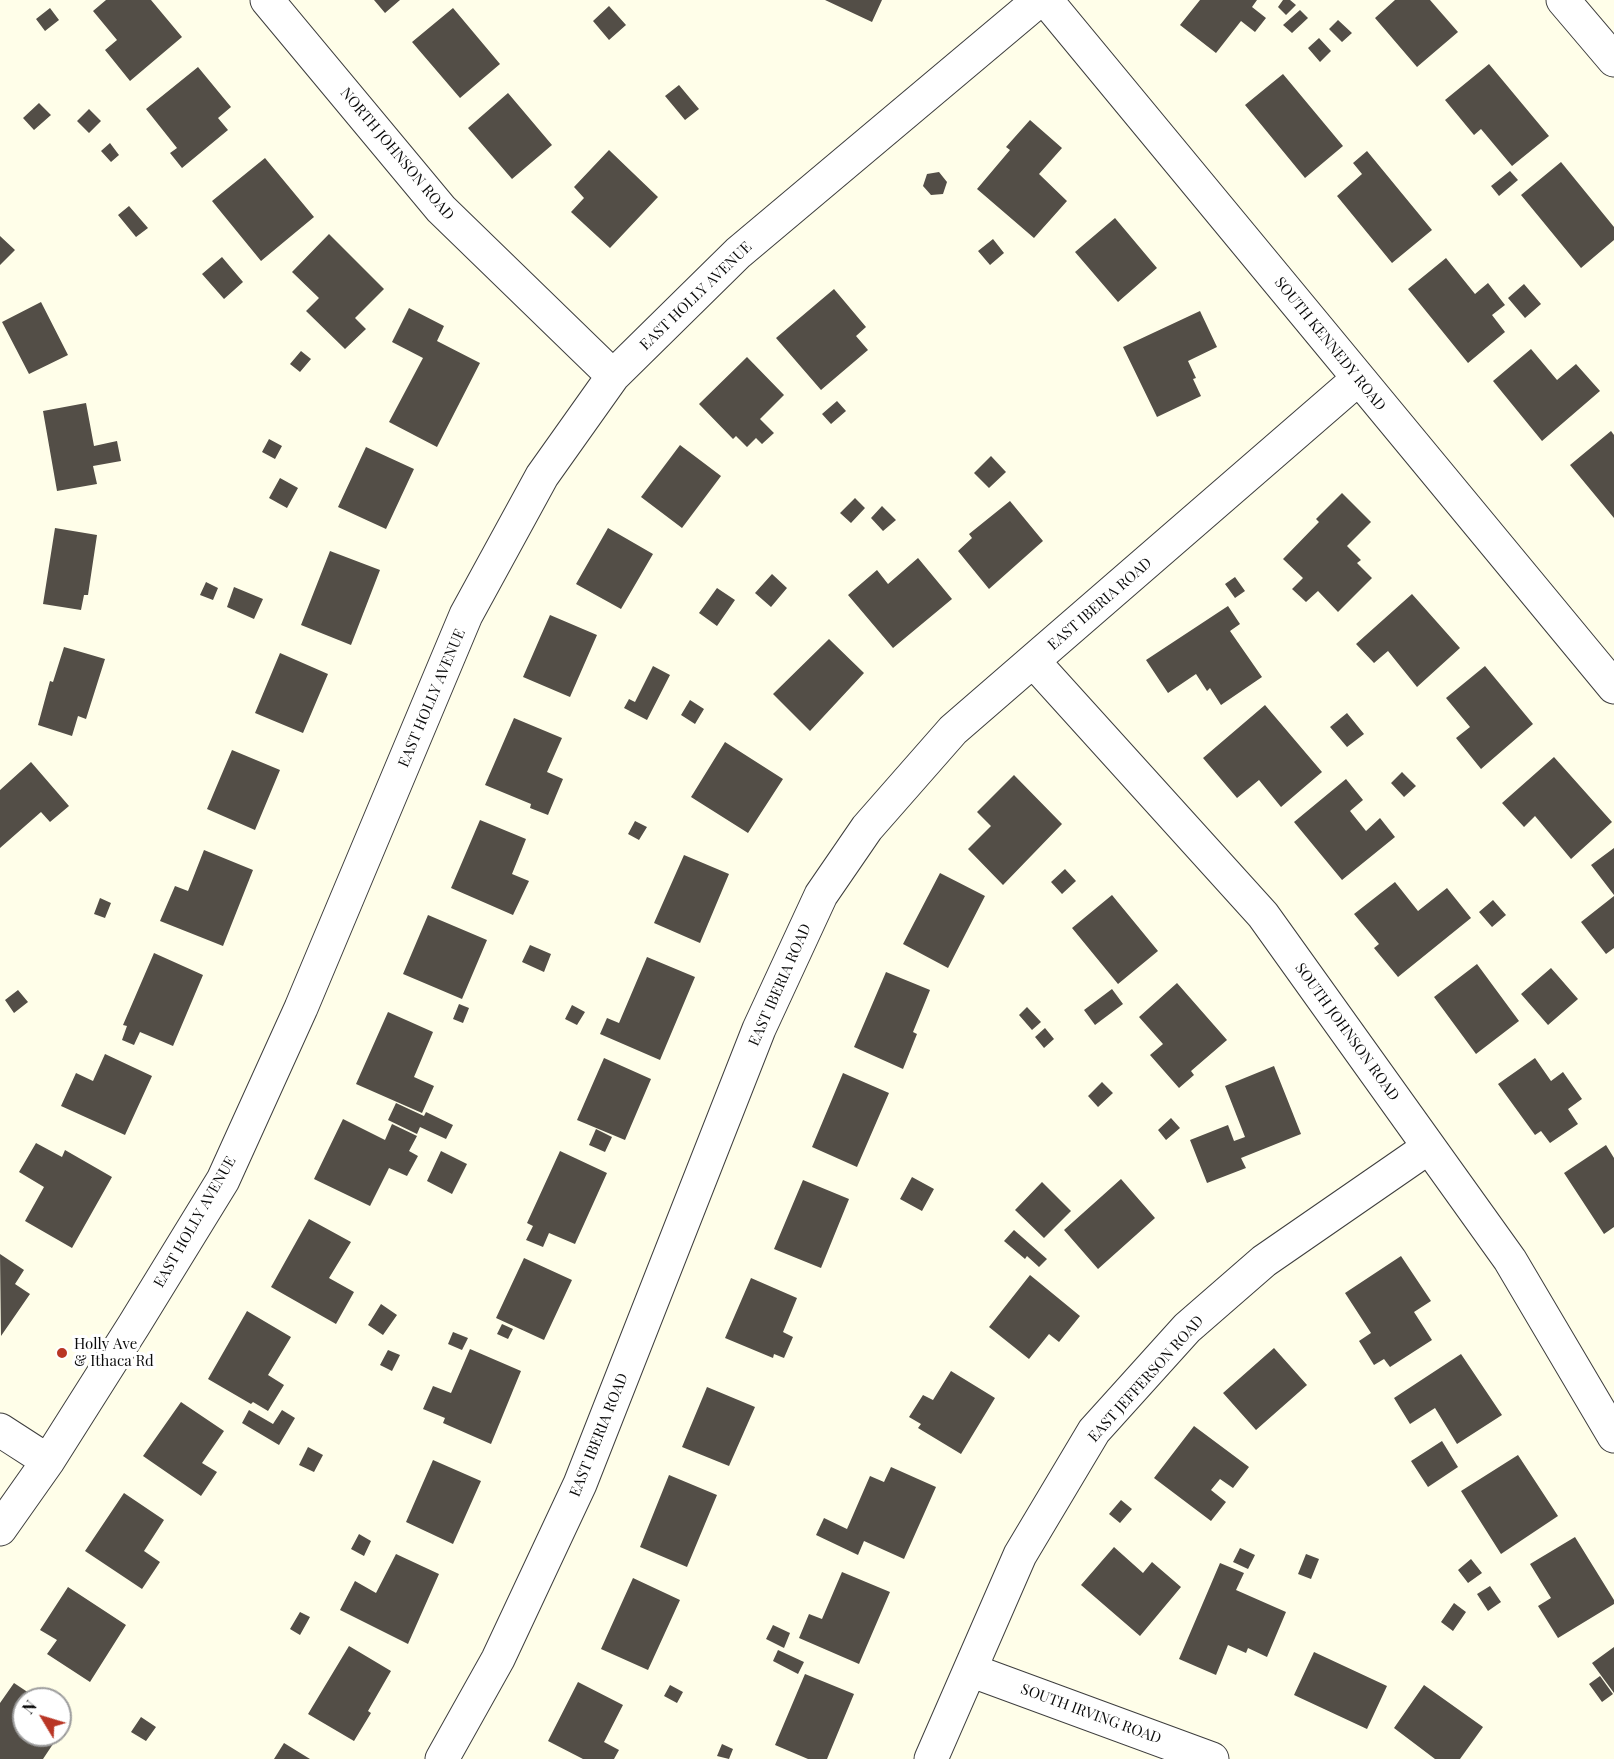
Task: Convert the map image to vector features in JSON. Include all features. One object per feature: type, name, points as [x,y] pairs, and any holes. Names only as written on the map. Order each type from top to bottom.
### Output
[{"type":"street","name":"NORTH JOHNSON ROAD","points":[[267,0],[441,209],[613,376]]},
{"type":"street","name":"EAST HOLLY AVENUE","points":[[0,1529],[48,1461],[223,1180],[301,1008],[466,615],[542,476],[613,376],[738,253],[1039,0]]},
{"type":"street","name":"SOUTH KENNEDY ROAD","points":[[1046,0],[1614,687]]},
{"type":"street","points":[[1563,0],[1614,60]]},
{"type":"street","name":"EAST IBERIA ROAD","points":[[442,1759],[498,1659],[580,1484],[759,1029],[820,895],[867,828],[953,730],[1358,379]]},
{"type":"street","name":"SOUTH JOHNSON ROAD","points":[[1034,662],[1263,915],[1510,1260],[1614,1436]]},
{"type":"street","name":"EAST JEFFERSON ROAD","points":[[931,1759],[1020,1555],[1094,1431],[1187,1328],[1264,1261],[1429,1147]]},
{"type":"street","points":[[0,1430],[48,1461]]},
{"type":"street","name":"SOUTH IRVING ROAD","points":[[970,1670],[1212,1759]]},
{"type":"building","points":[[106,0],[151,0],[182,37],[130,81],[105,50],[117,40],[93,11]]},
{"type":"building","points":[[374,0],[400,0],[385,13]]},
{"type":"building","points":[[825,0],[882,0],[872,22]]},
{"type":"building","points":[[1200,0],[1257,0],[1252,7],[1266,18],[1255,32],[1241,21],[1216,53],[1180,25]]},
{"type":"building","points":[[1283,0],[1290,0],[1296,5],[1286,15],[1278,7]]},
{"type":"building","points":[[1395,0],[1430,0],[1458,32],[1417,67],[1375,18]]},
{"type":"building","points":[[609,6],[626,25],[609,40],[593,21]]},
{"type":"building","points":[[50,8],[59,20],[45,31],[36,19]]},
{"type":"building","points":[[453,8],[500,64],[460,98],[412,42]]},
{"type":"building","points":[[1300,10],[1308,18],[1292,33],[1283,25]]},
{"type":"building","points":[[1338,20],[1352,33],[1342,42],[1329,29]]},
{"type":"building","points":[[1319,38],[1331,51],[1320,62],[1308,48]]},
{"type":"building","points":[[1489,64],[1549,136],[1512,166],[1481,129],[1474,135],[1445,100]]},
{"type":"building","points":[[198,67],[231,107],[218,118],[228,130],[182,168],[170,153],[177,148],[146,109]]},
{"type":"building","points":[[1283,74],[1343,146],[1305,178],[1245,105]]},
{"type":"building","points":[[679,85],[699,109],[685,120],[665,96]]},
{"type":"building","points":[[508,93],[552,145],[512,179],[468,128]]},
{"type":"building","points":[[39,103],[51,115],[34,130],[23,118]]},
{"type":"building","points":[[89,109],[101,121],[89,133],[77,121]]},
{"type":"building","points":[[1030,120],[1062,148],[1039,174],[1067,201],[1034,238],[977,189],[1010,150],[1006,147]]},
{"type":"building","points":[[110,143],[119,155],[111,162],[101,151]]},
{"type":"building","points":[[609,150],[658,197],[610,248],[571,212],[584,198],[574,187]]},
{"type":"building","points":[[1367,151],[1432,230],[1392,263],[1337,196],[1362,174],[1353,163]]},
{"type":"building","points":[[265,158],[314,217],[261,261],[212,201]]},
{"type":"building","points":[[1561,162],[1614,227],[1614,240],[1581,268],[1521,195]]},
{"type":"building","points":[[1510,171],[1518,180],[1499,196],[1491,186]]},
{"type":"building","points":[[939,172],[947,182],[943,194],[931,195],[923,186],[927,174]]},
{"type":"building","points":[[129,206],[148,228],[136,237],[118,215]]},
{"type":"building","points":[[1115,218],[1157,268],[1118,302],[1075,252]]},
{"type":"building","points":[[329,234],[384,289],[355,318],[366,329],[345,349],[306,311],[319,298],[292,272]]},
{"type":"building","points":[[0,236],[15,250],[0,265]]},
{"type":"building","points":[[993,239],[1004,253],[990,265],[978,251]]},
{"type":"building","points":[[222,257],[243,282],[224,299],[202,274]]},
{"type":"building","points":[[1446,258],[1475,294],[1488,283],[1505,305],[1492,315],[1505,332],[1468,363],[1408,289]]},
{"type":"building","points":[[1524,284],[1541,304],[1525,318],[1508,298]]},
{"type":"building","points":[[834,289],[866,327],[856,336],[868,350],[821,390],[776,338]]},
{"type":"building","points":[[41,302],[68,355],[29,374],[2,322]]},
{"type":"building","points":[[409,308],[444,326],[437,341],[480,363],[437,447],[389,422],[423,358],[392,342]]},
{"type":"building","points":[[1200,311],[1217,347],[1188,361],[1201,396],[1157,417],[1123,347]]},
{"type":"building","points":[[1531,349],[1557,380],[1576,364],[1600,391],[1542,441],[1493,381]]},
{"type":"building","points":[[301,351],[311,359],[300,372],[290,364]]},
{"type":"building","points":[[747,357],[784,395],[760,419],[774,433],[762,444],[756,438],[747,447],[736,436],[733,439],[699,404]]},
{"type":"building","points":[[837,401],[846,411],[831,424],[822,414]]},
{"type":"building","points":[[86,403],[94,446],[117,441],[121,461],[93,466],[97,484],[57,491],[43,411]]},
{"type":"building","points":[[1611,431],[1614,435],[1614,518],[1570,465]]},
{"type":"building","points":[[269,439],[282,446],[275,459],[262,452]]},
{"type":"building","points":[[680,445],[721,476],[682,528],[641,497]]},
{"type":"building","points":[[366,447],[414,469],[386,529],[338,507]]},
{"type":"building","points":[[991,456],[1006,472],[989,488],[974,473]]},
{"type":"building","points":[[280,478],[298,488],[287,508],[269,498]]},
{"type":"building","points":[[1342,493],[1371,522],[1347,546],[1361,560],[1357,563],[1372,578],[1338,612],[1318,591],[1306,602],[1292,589],[1303,578],[1283,559],[1319,522],[1316,519]]},
{"type":"building","points":[[855,498],[865,508],[851,523],[840,513]]},
{"type":"building","points":[[1010,501],[1043,541],[989,589],[958,551],[972,538],[969,534]]},
{"type":"building","points":[[882,506],[896,520],[883,531],[871,518]]},
{"type":"building","points":[[55,528],[97,535],[88,595],[84,595],[81,610],[43,604]]},
{"type":"building","points":[[608,528],[653,554],[621,609],[576,584]]},
{"type":"building","points":[[330,551],[380,570],[351,645],[301,625]]},
{"type":"building","points":[[918,558],[952,599],[893,648],[848,595],[877,570],[888,584]]},
{"type":"building","points":[[772,574],[787,588],[771,607],[755,593]]},
{"type":"building","points":[[1235,577],[1245,591],[1235,598],[1225,584]]},
{"type":"building","points":[[206,582],[218,588],[213,600],[200,595]]},
{"type":"building","points":[[234,587],[263,599],[254,619],[227,607]]},
{"type":"building","points":[[717,588],[735,600],[717,626],[699,613]]},
{"type":"building","points":[[1412,594],[1460,648],[1417,687],[1388,651],[1374,663],[1356,644]]},
{"type":"building","points":[[1228,606],[1240,624],[1230,631],[1262,677],[1221,705],[1210,688],[1207,691],[1196,674],[1168,693],[1146,660]]},
{"type":"building","points":[[550,615],[597,635],[570,697],[523,677]]},
{"type":"building","points":[[829,639],[864,673],[810,731],[773,694]]},
{"type":"building","points":[[64,647],[105,659],[86,719],[78,716],[72,736],[38,725],[50,681],[53,682]]},
{"type":"building","points":[[280,653],[328,674],[303,733],[255,713]]},
{"type":"building","points":[[653,666],[670,675],[647,720],[624,708],[629,699],[635,702]]},
{"type":"building","points":[[1485,666],[1533,724],[1481,769],[1456,738],[1470,727],[1446,698]]},
{"type":"building","points":[[690,700],[704,709],[695,724],[681,715]]},
{"type":"building","points":[[1265,705],[1322,772],[1281,807],[1259,780],[1237,798],[1203,758]]},
{"type":"building","points":[[1347,713],[1364,734],[1347,747],[1330,727]]},
{"type":"building","points":[[514,718],[562,738],[547,772],[563,779],[548,815],[530,808],[531,804],[485,785]]},
{"type":"building","points":[[725,742],[783,779],[748,833],[691,797]]},
{"type":"building","points":[[232,750],[280,770],[255,830],[207,809]]},
{"type":"building","points":[[1554,757],[1612,822],[1571,859],[1535,816],[1524,827],[1502,803]]},
{"type":"building","points":[[31,762],[69,806],[50,822],[41,812],[0,848],[0,790]]},
{"type":"building","points":[[1402,772],[1416,786],[1404,797],[1391,783]]},
{"type":"building","points":[[1014,775],[1062,824],[1003,885],[968,849],[991,826],[977,812]]},
{"type":"building","points":[[1346,779],[1363,800],[1350,811],[1366,831],[1380,818],[1395,837],[1342,880],[1294,822]]},
{"type":"building","points":[[480,820],[526,839],[512,874],[529,881],[513,915],[451,888]]},
{"type":"building","points":[[635,821],[647,827],[639,840],[628,834]]},
{"type":"building","points":[[1614,848],[1614,895],[1591,865]]},
{"type":"building","points":[[204,850],[253,870],[223,946],[160,921],[175,886],[188,891]]},
{"type":"building","points":[[684,855],[729,874],[700,943],[654,923]]},
{"type":"building","points":[[1065,869],[1076,881],[1062,894],[1051,882]]},
{"type":"building","points":[[940,873],[985,896],[948,968],[903,944]]},
{"type":"building","points":[[1395,882],[1418,911],[1447,888],[1471,918],[1398,977],[1374,948],[1379,944],[1354,914]]},
{"type":"building","points":[[1112,895],[1158,951],[1118,984],[1072,928]]},
{"type":"building","points":[[1614,896],[1614,948],[1606,954],[1581,922]]},
{"type":"building","points":[[100,898],[111,903],[105,918],[94,914]]},
{"type":"building","points":[[1493,900],[1506,915],[1492,927],[1479,912]]},
{"type":"building","points":[[428,915],[487,940],[462,999],[403,974]]},
{"type":"building","points":[[530,945],[551,954],[544,972],[522,962]]},
{"type":"building","points":[[154,953],[203,975],[173,1046],[140,1032],[134,1045],[122,1040],[127,1026],[123,1025]]},
{"type":"building","points":[[647,957],[695,977],[660,1060],[600,1034],[607,1018],[619,1023]]},
{"type":"building","points":[[1477,964],[1519,1021],[1476,1054],[1434,997]]},
{"type":"building","points":[[1551,968],[1578,999],[1548,1025],[1521,994]]},
{"type":"building","points":[[886,972],[930,990],[913,1032],[917,1034],[903,1069],[854,1047]]},
{"type":"building","points":[[1177,983],[1227,1040],[1191,1071],[1194,1075],[1179,1088],[1150,1055],[1163,1044],[1139,1017]]},
{"type":"building","points":[[1112,989],[1123,1004],[1095,1025],[1084,1010]]},
{"type":"building","points":[[18,990],[28,1002],[14,1013],[5,1000]]},
{"type":"building","points":[[459,1004],[469,1008],[463,1023],[453,1019]]},
{"type":"building","points":[[572,1005],[585,1012],[577,1025],[565,1019]]},
{"type":"building","points":[[1027,1007],[1041,1022],[1032,1030],[1019,1015]]},
{"type":"building","points":[[388,1012],[433,1032],[414,1077],[434,1086],[422,1113],[356,1084]]},
{"type":"building","points":[[1045,1028],[1054,1039],[1044,1048],[1035,1037]]},
{"type":"building","points":[[105,1054],[152,1076],[125,1135],[61,1106],[76,1073],[93,1081]]},
{"type":"building","points":[[604,1058],[651,1079],[625,1140],[577,1120]]},
{"type":"building","points":[[1535,1058],[1551,1081],[1563,1072],[1582,1099],[1568,1109],[1578,1124],[1550,1143],[1541,1131],[1535,1135],[1498,1084]]},
{"type":"building","points":[[1274,1066],[1301,1134],[1241,1158],[1246,1168],[1207,1183],[1190,1140],[1228,1125],[1234,1141],[1245,1137],[1225,1086]]},
{"type":"building","points":[[843,1073],[889,1093],[857,1167],[812,1147]]},
{"type":"building","points":[[1102,1082],[1113,1093],[1098,1107],[1088,1096]]},
{"type":"building","points":[[396,1103],[424,1116],[426,1112],[453,1125],[446,1139],[420,1127],[417,1134],[388,1120]]},
{"type":"building","points":[[1171,1118],[1180,1128],[1166,1140],[1158,1130]]},
{"type":"building","points":[[343,1119],[385,1140],[392,1124],[417,1136],[409,1151],[418,1156],[407,1176],[389,1168],[370,1206],[314,1179]]},
{"type":"building","points":[[596,1129],[612,1137],[605,1152],[589,1145]]},
{"type":"building","points":[[36,1143],[62,1157],[65,1150],[112,1177],[72,1248],[25,1221],[44,1187],[19,1172]]},
{"type":"building","points":[[1606,1145],[1614,1158],[1614,1227],[1604,1234],[1564,1173]]},
{"type":"building","points":[[441,1151],[467,1164],[452,1194],[427,1181]]},
{"type":"building","points":[[560,1151],[607,1173],[575,1244],[549,1233],[543,1247],[526,1240],[533,1226],[527,1223]]},
{"type":"building","points":[[912,1177],[934,1189],[922,1211],[900,1199]]},
{"type":"building","points":[[1121,1179],[1155,1218],[1098,1269],[1064,1230]]},
{"type":"building","points":[[803,1180],[849,1199],[821,1268],[774,1249]]},
{"type":"building","points":[[1042,1182],[1071,1211],[1044,1238],[1015,1210]]},
{"type":"building","points":[[309,1219],[351,1242],[329,1278],[354,1292],[336,1324],[271,1287]]},
{"type":"building","points":[[1014,1230],[1047,1259],[1039,1267],[1027,1256],[1025,1259],[1004,1241]]},
{"type":"building","points":[[0,1254],[24,1270],[15,1284],[30,1294],[1,1336]]},
{"type":"building","points":[[1401,1256],[1431,1301],[1414,1312],[1432,1340],[1390,1367],[1384,1359],[1374,1365],[1359,1341],[1371,1333],[1345,1293]]},
{"type":"building","points":[[524,1258],[572,1280],[544,1340],[496,1318]]},
{"type":"building","points":[[1030,1275],[1080,1316],[1059,1342],[1049,1334],[1029,1359],[989,1327]]},
{"type":"building","points":[[751,1278],[797,1298],[783,1332],[793,1337],[784,1358],[774,1354],[773,1358],[725,1338]]},
{"type":"building","points":[[381,1304],[397,1315],[383,1335],[368,1325]]},
{"type":"building","points":[[247,1311],[291,1337],[268,1375],[284,1385],[268,1411],[253,1402],[251,1404],[208,1379]]},
{"type":"building","points":[[502,1324],[513,1329],[508,1339],[497,1334]]},
{"type":"building","points":[[453,1332],[468,1338],[462,1350],[448,1344]]},
{"type":"building","points":[[1274,1348],[1307,1385],[1256,1430],[1223,1393]]},
{"type":"building","points":[[470,1349],[521,1371],[491,1444],[443,1423],[445,1418],[423,1409],[433,1386],[451,1393]]},
{"type":"building","points":[[388,1350],[400,1355],[392,1371],[380,1365]]},
{"type":"building","points":[[1461,1354],[1502,1415],[1457,1444],[1435,1408],[1410,1424],[1394,1398]]},
{"type":"building","points":[[951,1371],[995,1398],[961,1454],[918,1428],[921,1424],[909,1417],[923,1395],[933,1400]]},
{"type":"building","points":[[707,1387],[755,1407],[729,1466],[682,1447]]},
{"type":"building","points":[[181,1402],[224,1431],[202,1463],[217,1472],[201,1496],[143,1456]]},
{"type":"building","points":[[249,1410],[273,1424],[282,1410],[295,1418],[279,1445],[242,1423]]},
{"type":"building","points":[[1194,1426],[1249,1467],[1233,1488],[1220,1479],[1211,1490],[1226,1502],[1211,1521],[1154,1478]]},
{"type":"building","points":[[1442,1441],[1458,1467],[1428,1487],[1411,1461]]},
{"type":"building","points":[[308,1447],[323,1455],[314,1472],[299,1465]]},
{"type":"building","points":[[1518,1455],[1558,1516],[1501,1554],[1461,1491]]},
{"type":"building","points":[[433,1460],[481,1481],[453,1544],[406,1522]]},
{"type":"building","points":[[891,1467],[936,1487],[904,1559],[864,1541],[858,1555],[816,1535],[824,1518],[847,1529],[870,1476],[884,1482]]},
{"type":"building","points":[[669,1475],[717,1495],[687,1567],[640,1547]]},
{"type":"building","points":[[124,1493],[164,1520],[144,1551],[160,1562],[142,1589],[85,1551]]},
{"type":"building","points":[[1121,1500],[1132,1509],[1120,1523],[1109,1514]]},
{"type":"building","points":[[359,1534],[371,1541],[364,1556],[351,1549]]},
{"type":"building","points":[[1575,1537],[1614,1600],[1614,1604],[1558,1638],[1538,1606],[1551,1598],[1530,1564]]},
{"type":"building","points":[[1114,1547],[1143,1573],[1152,1562],[1181,1587],[1140,1636],[1081,1585]]},
{"type":"building","points":[[1240,1548],[1255,1555],[1248,1569],[1233,1562]]},
{"type":"building","points":[[396,1554],[439,1574],[408,1644],[340,1610],[355,1581],[376,1593]]},
{"type":"building","points":[[1306,1554],[1319,1559],[1311,1579],[1298,1574]]},
{"type":"building","points":[[1471,1559],[1482,1573],[1468,1583],[1458,1570]]},
{"type":"building","points":[[1220,1563],[1244,1573],[1236,1590],[1286,1612],[1267,1657],[1248,1648],[1246,1653],[1228,1645],[1216,1675],[1179,1659]]},
{"type":"building","points":[[842,1572],[890,1592],[859,1664],[799,1638],[809,1614],[822,1619]]},
{"type":"building","points":[[633,1578],[680,1600],[648,1670],[601,1649]]},
{"type":"building","points":[[1490,1586],[1501,1602],[1488,1611],[1477,1594]]},
{"type":"building","points":[[68,1587],[126,1625],[90,1682],[47,1654],[57,1640],[40,1630]]},
{"type":"building","points":[[1454,1603],[1466,1612],[1453,1631],[1441,1622]]},
{"type":"building","points":[[300,1612],[310,1617],[300,1635],[290,1629]]},
{"type":"building","points":[[773,1625],[790,1633],[784,1648],[766,1639]]},
{"type":"building","points":[[349,1646],[391,1671],[368,1711],[371,1713],[354,1741],[308,1714]]},
{"type":"building","points":[[1614,1647],[1614,1693],[1592,1663]]},
{"type":"building","points":[[778,1650],[804,1662],[798,1674],[773,1661]]},
{"type":"building","points":[[1314,1652],[1387,1686],[1367,1729],[1294,1695]]},
{"type":"building","points":[[805,1674],[854,1694],[827,1759],[808,1759],[775,1745]]},
{"type":"building","points":[[1600,1676],[1613,1694],[1602,1702],[1589,1684]]},
{"type":"building","points":[[578,1682],[623,1705],[604,1742],[619,1750],[614,1759],[583,1759],[548,1741]]},
{"type":"building","points":[[14,1683],[20,1687],[12,1687],[12,1747],[51,1747],[43,1759],[0,1759],[0,1703]]},
{"type":"building","points":[[670,1685],[683,1692],[677,1703],[664,1696]]},
{"type":"building","points":[[1424,1685],[1483,1727],[1460,1759],[1435,1759],[1394,1728]]},
{"type":"building","points":[[141,1717],[156,1727],[146,1741],[131,1732]]},
{"type":"building","points":[[284,1743],[310,1759],[274,1759]]},
{"type":"building","points":[[722,1744],[733,1749],[729,1759],[717,1756]]},
{"type":"place","name":"Holly Ave & Ithaca Rd","points":[[62,1353]]}]
